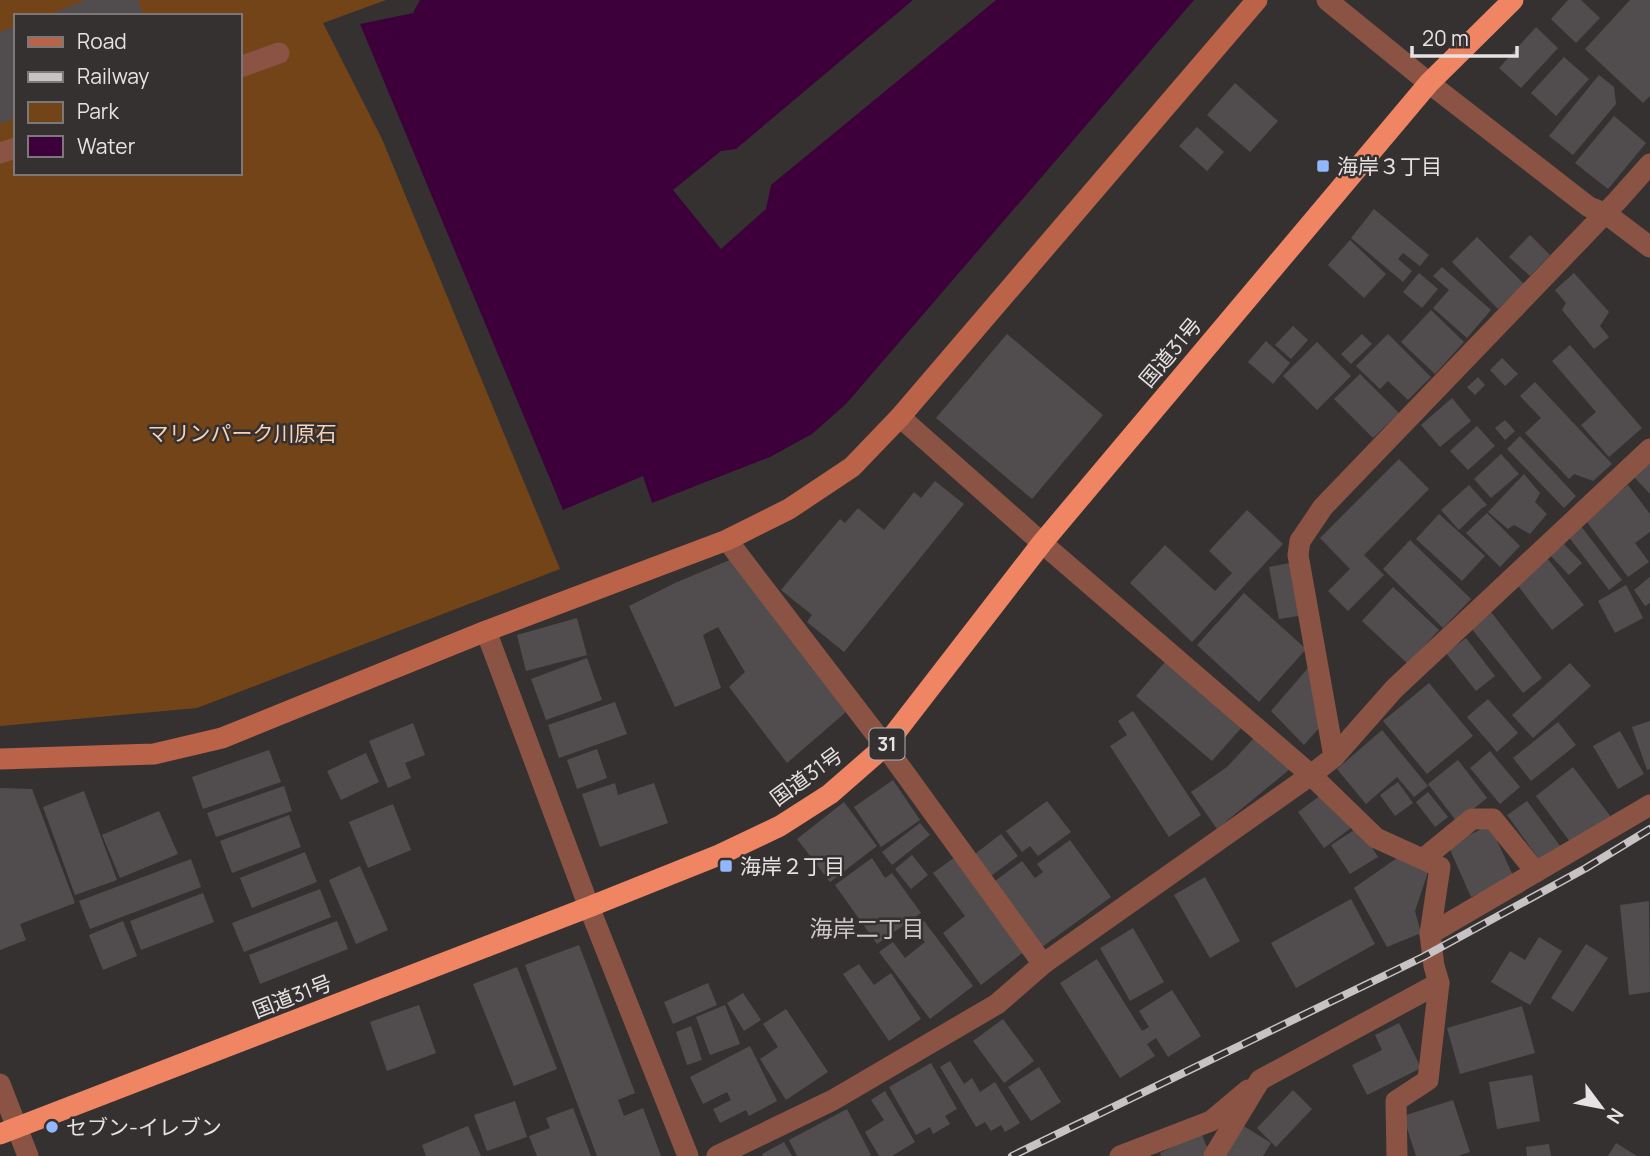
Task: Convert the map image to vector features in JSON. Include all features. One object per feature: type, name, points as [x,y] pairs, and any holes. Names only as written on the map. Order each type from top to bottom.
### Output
[{"type":"highway","name":"国道31号","points":[[9,1131],[719,855],[780,825],[830,794],[885,747],[1042,543],[1429,83],[1513,0]]},
{"type":"street","points":[[0,759],[154,754],[222,738],[486,631],[727,540],[789,509],[852,467],[900,417],[1257,0]]},
{"type":"street","points":[[1326,0],[1589,206],[1605,213],[1650,247]]},
{"type":"street","points":[[242,66],[279,53]]},
{"type":"street","points":[[1334,757],[1298,555],[1300,541],[1323,507],[1650,164]]},
{"type":"street","points":[[900,417],[1311,775],[1376,838],[1440,867],[1430,934],[1439,983],[1428,1080],[1396,1101],[1397,1156]]},
{"type":"street","points":[[717,1156],[845,1093],[997,1004],[1043,964],[1311,775],[1334,757],[1394,689],[1650,449]]},
{"type":"street","points":[[727,540],[885,747],[1043,964]]},
{"type":"street","points":[[486,631],[589,907],[688,1156]]},
{"type":"street","points":[[1430,934],[1650,805]]},
{"type":"street","points":[[1423,859],[1472,819],[1493,819],[1536,872]]},
{"type":"street","points":[[1120,1156],[1211,1121],[1260,1080],[1439,983]]},
{"type":"street","points":[[1214,1156],[1260,1080]]},
{"type":"street","points":[[0,1084],[9,1131],[27,1156]]},
{"type":"green space","name":"マリンパーク川原石","points":[[0,0],[386,0],[323,23],[382,139],[560,569],[197,708],[0,726]]},
{"type":"water","points":[[420,0],[913,0],[736,149],[721,151],[673,190],[721,249],[766,209],[771,185],[996,0],[1194,0],[846,404],[812,434],[770,457],[652,503],[643,476],[563,510],[360,24],[413,13]]},
{"type":"building","points":[[87,0],[138,0],[142,14],[50,14]]},
{"type":"building","points":[[1568,0],[1581,0],[1600,18],[1576,43],[1551,19]]},
{"type":"building","points":[[1630,0],[1650,0],[1650,96],[1643,103],[1585,49]]},
{"type":"building","points":[[14,27],[14,119],[0,124],[0,32]]},
{"type":"building","points":[[1536,27],[1558,48],[1521,88],[1499,68]]},
{"type":"building","points":[[1564,57],[1589,79],[1556,116],[1531,93]]},
{"type":"building","points":[[1599,75],[1614,87],[1616,104],[1573,155],[1549,136]]},
{"type":"building","points":[[1235,83],[1278,121],[1250,152],[1207,115]]},
{"type":"building","points":[[1614,116],[1646,143],[1608,189],[1575,163]]},
{"type":"building","points":[[1197,127],[1224,152],[1207,171],[1179,146]]},
{"type":"building","points":[[1374,209],[1429,255],[1420,266],[1403,253],[1398,259],[1412,271],[1403,282],[1351,238]]},
{"type":"building","points":[[1530,235],[1550,255],[1530,276],[1509,257]]},
{"type":"building","points":[[1477,237],[1524,284],[1498,309],[1452,262]]},
{"type":"building","points":[[1350,240],[1386,274],[1364,298],[1328,265]]},
{"type":"building","points":[[1442,267],[1491,310],[1467,338],[1433,308],[1449,290],[1433,276]]},
{"type":"building","points":[[1419,273],[1438,289],[1422,308],[1403,292]]},
{"type":"building","points":[[1574,273],[1609,312],[1600,326],[1609,337],[1594,349],[1562,310],[1566,303],[1555,290]]},
{"type":"building","points":[[1431,310],[1464,342],[1435,374],[1401,342]]},
{"type":"building","points":[[1293,326],[1308,340],[1291,359],[1275,345]]},
{"type":"building","points":[[1007,334],[1103,415],[1032,499],[936,418]]},
{"type":"building","points":[[1362,334],[1372,344],[1351,364],[1341,354]]},
{"type":"building","points":[[1388,334],[1431,377],[1408,400],[1388,381],[1380,389],[1356,366]]},
{"type":"building","points":[[1266,341],[1290,363],[1273,384],[1248,362]]},
{"type":"building","points":[[1317,342],[1351,376],[1317,410],[1283,376]]},
{"type":"building","points":[[1570,345],[1642,428],[1609,457],[1581,425],[1596,412],[1552,361]]},
{"type":"building","points":[[1502,358],[1518,374],[1505,386],[1490,370]]},
{"type":"building","points":[[1360,374],[1399,413],[1373,438],[1334,399]]},
{"type":"building","points":[[1478,377],[1485,385],[1475,395],[1467,387]]},
{"type":"building","points":[[1535,382],[1612,464],[1593,481],[1574,474],[1569,479],[1525,433],[1541,418],[1520,396]]},
{"type":"building","points":[[1452,398],[1471,421],[1440,447],[1421,425]]},
{"type":"building","points":[[1505,420],[1515,431],[1505,440],[1495,428]]},
{"type":"building","points":[[1477,426],[1495,446],[1468,470],[1450,451]]},
{"type":"building","points":[[1520,436],[1576,496],[1564,508],[1507,449]]},
{"type":"building","points":[[1501,454],[1519,474],[1491,498],[1474,479]]},
{"type":"building","points":[[1399,459],[1429,489],[1364,555],[1384,575],[1348,611],[1328,591],[1350,569],[1320,538]]},
{"type":"building","points":[[1650,462],[1650,494],[1634,477]]},
{"type":"building","points":[[1524,474],[1540,493],[1535,502],[1547,514],[1530,534],[1514,525],[1508,529],[1488,512]]},
{"type":"building","points":[[935,481],[964,504],[844,652],[807,622],[812,615],[781,590],[840,519],[845,523],[858,508],[884,530],[914,492],[921,498]]},
{"type":"building","points":[[1469,485],[1487,505],[1459,530],[1441,510]]},
{"type":"building","points":[[1628,485],[1650,514],[1650,532],[1635,543],[1649,562],[1628,577],[1584,518]]},
{"type":"building","points":[[1247,510],[1283,544],[1192,642],[1130,583],[1165,545],[1215,591],[1232,573],[1209,551]]},
{"type":"building","points":[[1487,513],[1520,546],[1500,567],[1466,533]]},
{"type":"building","points":[[1439,514],[1485,556],[1462,581],[1416,539]]},
{"type":"building","points":[[1581,526],[1622,580],[1609,590],[1568,536]]},
{"type":"building","points":[[1410,540],[1471,599],[1443,628],[1383,569]]},
{"type":"building","points":[[1563,543],[1582,563],[1569,575],[1550,555]]},
{"type":"building","points":[[1547,558],[1584,605],[1552,630],[1515,582]]},
{"type":"building","points":[[732,559],[846,712],[787,763],[729,687],[745,672],[718,627],[703,635],[721,688],[675,707],[629,606]]},
{"type":"building","points":[[1295,562],[1305,615],[1279,619],[1269,567]]},
{"type":"building","points":[[1650,577],[1650,603],[1645,606],[1634,590]]},
{"type":"building","points":[[1626,585],[1643,618],[1615,633],[1598,601]]},
{"type":"building","points":[[1393,587],[1439,630],[1408,664],[1362,621]]},
{"type":"building","points":[[1244,593],[1306,649],[1259,702],[1197,645]]},
{"type":"building","points":[[1491,612],[1542,678],[1523,693],[1471,628]]},
{"type":"building","points":[[577,618],[587,655],[526,671],[517,635]]},
{"type":"building","points":[[1466,638],[1495,676],[1476,691],[1446,653]]},
{"type":"building","points":[[587,658],[602,700],[546,720],[531,679]]},
{"type":"building","points":[[1165,662],[1242,727],[1212,761],[1136,696]]},
{"type":"building","points":[[1570,663],[1591,686],[1533,738],[1512,715]]},
{"type":"building","points":[[1308,668],[1319,728],[1304,745],[1271,711]]},
{"type":"building","points":[[1429,683],[1473,736],[1427,774],[1383,721]]},
{"type":"building","points":[[1488,699],[1518,733],[1497,752],[1467,717]]},
{"type":"building","points":[[615,702],[627,734],[559,758],[548,725]]},
{"type":"building","points":[[1133,711],[1201,815],[1169,837],[1110,746],[1127,735],[1118,721]]},
{"type":"building","points":[[1650,721],[1650,769],[1647,770],[1632,727]]},
{"type":"building","points":[[1558,722],[1576,745],[1531,781],[1513,758]]},
{"type":"building","points":[[413,723],[425,755],[405,763],[411,778],[388,788],[369,741]]},
{"type":"building","points":[[1382,730],[1428,786],[1414,797],[1397,777],[1366,804],[1337,769]]},
{"type":"building","points":[[1620,731],[1644,774],[1618,789],[1593,746]]},
{"type":"building","points":[[1254,738],[1290,769],[1217,829],[1191,792],[1227,767]]},
{"type":"building","points":[[597,749],[607,778],[577,789],[567,760]]},
{"type":"building","points":[[269,750],[281,782],[203,809],[192,777]]},
{"type":"building","points":[[1490,751],[1520,787],[1500,804],[1470,768]]},
{"type":"building","points":[[366,753],[379,782],[341,800],[327,771]]},
{"type":"building","points":[[1458,760],[1487,798],[1457,822],[1428,784]]},
{"type":"building","points":[[1573,767],[1611,817],[1573,846],[1536,796]]},
{"type":"building","points":[[893,780],[920,820],[881,847],[854,807]]},
{"type":"building","points":[[1398,782],[1413,803],[1395,816],[1380,795]]},
{"type":"building","points":[[615,783],[618,795],[654,783],[668,823],[600,847],[582,794]]},
{"type":"building","points":[[284,786],[292,811],[216,837],[207,813]]},
{"type":"building","points":[[0,788],[32,789],[75,903],[20,924],[26,940],[0,950]]},
{"type":"building","points":[[84,791],[117,880],[75,895],[43,807]]},
{"type":"building","points":[[1325,792],[1351,828],[1324,848],[1298,812]]},
{"type":"building","points":[[1428,792],[1448,817],[1435,827],[1416,802]]},
{"type":"building","points":[[1047,801],[1071,832],[1038,856],[1030,846],[1022,852],[1006,831]]},
{"type":"building","points":[[1527,801],[1561,847],[1541,862],[1507,815]]},
{"type":"building","points":[[844,802],[877,846],[830,882],[797,839]]},
{"type":"building","points":[[393,804],[411,850],[368,868],[349,822]]},
{"type":"building","points":[[159,811],[178,854],[120,878],[102,835]]},
{"type":"building","points":[[289,815],[301,847],[232,873],[220,841]]},
{"type":"building","points":[[920,823],[930,835],[892,865],[882,852]]},
{"type":"building","points":[[1490,825],[1514,878],[1471,897],[1448,845]]},
{"type":"building","points":[[1359,827],[1378,857],[1350,874],[1331,845]]},
{"type":"building","points":[[1001,834],[1018,856],[991,876],[975,854]]},
{"type":"building","points":[[1070,840],[1111,897],[1042,947],[995,881],[1022,861],[1035,878],[1043,872],[1037,864]]},
{"type":"building","points":[[305,852],[317,882],[252,908],[240,878]]},
{"type":"building","points":[[912,855],[928,875],[911,889],[895,869]]},
{"type":"building","points":[[955,857],[1025,951],[981,985],[943,933],[965,916],[933,873]]},
{"type":"building","points":[[872,858],[885,878],[892,873],[921,913],[877,944],[835,885]]},
{"type":"building","points":[[1397,858],[1428,872],[1415,911],[1421,933],[1387,947],[1354,888]]},
{"type":"building","points":[[191,859],[201,887],[90,929],[79,901]]},
{"type":"building","points":[[360,866],[388,930],[356,944],[329,880]]},
{"type":"building","points":[[1205,877],[1240,941],[1210,958],[1174,895]]},
{"type":"building","points":[[320,889],[331,917],[244,952],[232,923]]},
{"type":"building","points":[[203,893],[214,922],[141,950],[130,921]]},
{"type":"building","points":[[1351,899],[1375,944],[1296,988],[1271,943]]},
{"type":"building","points":[[1649,901],[1650,992],[1629,995],[1620,905]]},
{"type":"building","points":[[123,921],[137,956],[103,970],[89,935]]},
{"type":"building","points":[[337,921],[348,949],[260,984],[249,955]]},
{"type":"building","points":[[924,921],[973,986],[930,1019],[879,952],[893,942],[905,958],[925,942],[914,928]]},
{"type":"building","points":[[1133,928],[1164,982],[1130,1001],[1100,948]]},
{"type":"building","points":[[1539,937],[1562,951],[1530,1005],[1491,982],[1510,951],[1525,960]]},
{"type":"building","points":[[1586,944],[1608,958],[1573,1012],[1551,998]]},
{"type":"building","points":[[579,945],[635,1093],[618,1100],[624,1116],[643,1108],[661,1156],[597,1156],[525,965]]},
{"type":"building","points":[[1097,959],[1142,1031],[1149,1027],[1139,1011],[1172,990],[1201,1036],[1168,1057],[1156,1038],[1147,1044],[1155,1056],[1120,1078],[1060,983]]},
{"type":"building","points":[[859,964],[874,985],[891,973],[921,1019],[889,1041],[843,974]]},
{"type":"building","points":[[517,967],[557,1069],[514,1086],[473,984]]},
{"type":"building","points":[[708,983],[717,1005],[673,1024],[664,1002]]},
{"type":"building","points":[[743,993],[761,1020],[744,1031],[727,1003]]},
{"type":"building","points":[[419,1005],[436,1053],[387,1071],[370,1022]]},
{"type":"building","points":[[725,1005],[740,1044],[710,1055],[696,1017]]},
{"type":"building","points":[[1522,1006],[1535,1053],[1460,1074],[1447,1028]]},
{"type":"building","points":[[786,1009],[828,1072],[786,1100],[760,1059],[778,1047],[763,1024]]},
{"type":"building","points":[[1003,1019],[1034,1061],[1004,1083],[973,1041]]},
{"type":"building","points":[[1399,1023],[1421,1068],[1367,1095],[1352,1065],[1382,1050],[1375,1035]]},
{"type":"building","points":[[691,1026],[702,1060],[687,1065],[676,1032]]},
{"type":"building","points":[[750,1046],[777,1101],[749,1116],[746,1110],[720,1123],[713,1109],[731,1100],[727,1092],[703,1104],[690,1077]]},
{"type":"building","points":[[950,1061],[964,1084],[972,1078],[980,1092],[995,1082],[1020,1123],[1005,1132],[1001,1125],[991,1131],[985,1122],[976,1127],[940,1067]]},
{"type":"building","points":[[931,1063],[957,1109],[945,1116],[950,1124],[933,1134],[930,1127],[916,1135],[889,1087]]},
{"type":"building","points":[[1039,1067],[1061,1102],[1031,1121],[1008,1087]]},
{"type":"building","points":[[1532,1075],[1540,1121],[1497,1129],[1489,1082]]},
{"type":"building","points":[[1293,1090],[1312,1109],[1276,1147],[1257,1128]]},
{"type":"building","points":[[885,1091],[915,1142],[892,1156],[879,1156],[865,1132],[884,1120],[871,1100]]},
{"type":"building","points":[[1453,1100],[1470,1152],[1458,1156],[1416,1156],[1403,1116]]},
{"type":"building","points":[[515,1101],[527,1137],[487,1151],[474,1115]]},
{"type":"building","points":[[573,1108],[591,1156],[537,1156],[529,1136],[550,1128],[546,1118]]},
{"type":"building","points":[[847,1109],[871,1155],[797,1156],[789,1140]]},
{"type":"building","points":[[1242,1125],[1271,1143],[1263,1156],[1223,1156]]},
{"type":"building","points":[[468,1126],[481,1156],[426,1156],[422,1145]]},
{"type":"building","points":[[1201,1133],[1211,1156],[1161,1156],[1160,1153]]},
{"type":"building","points":[[784,1142],[792,1156],[763,1156],[762,1154]]},
{"type":"building","points":[[1616,1143],[1637,1156],[1608,1156]]},
{"type":"building","points":[[1549,1144],[1551,1156],[1527,1156],[1526,1147]]},
{"type":"railway","points":[[1012,1156],[1423,957],[1586,868],[1650,829]]},
{"type":"place","name":"海岸３丁目","points":[[1323,166]]},
{"type":"place","name":"海岸２丁目","points":[[726,866]]},
{"type":"place","name":"セブン-イレブン","points":[[52,1127]]},
{"type":"district","name":"海岸二丁目","points":[[867,928]]}]
